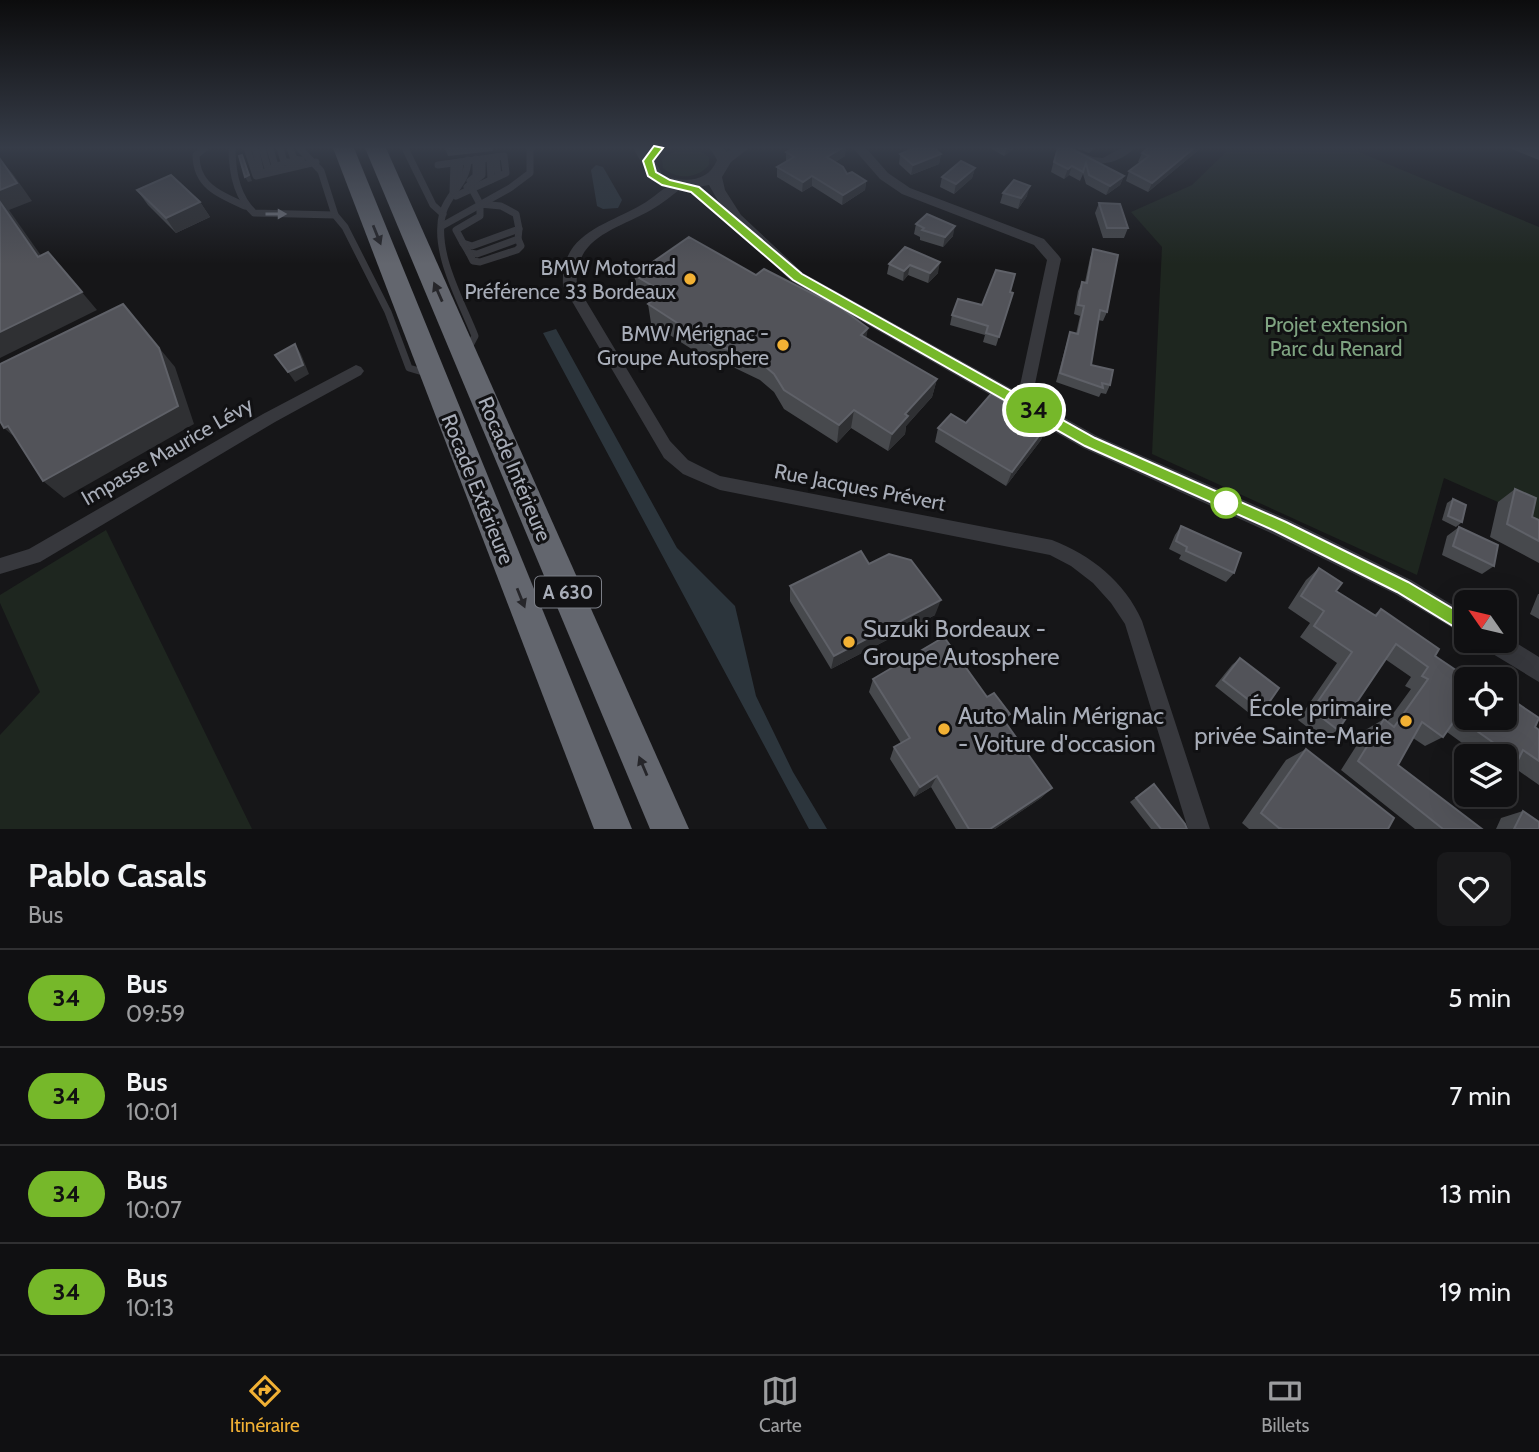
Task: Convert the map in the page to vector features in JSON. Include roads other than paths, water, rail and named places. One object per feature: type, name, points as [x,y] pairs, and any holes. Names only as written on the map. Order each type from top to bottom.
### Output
[{"type":"highway","name":"Rocade Extérieure","points":[[358,187],[613,829]]},
{"type":"highway","name":"Rocade Intérieure","points":[[391,187],[670,829]]},
{"type":"street","points":[[658,187],[659,197]]},
{"type":"street","name":"Rue Jacques Prévert","points":[[677,187],[643,210],[581,244],[571,257],[567,273],[570,285],[655,434],[675,460],[690,471],[720,483],[1052,548],[1094,571],[1117,596],[1133,621],[1199,829]]},
{"type":"street","points":[[686,187],[695,189],[740,225],[761,248],[797,277],[1090,442],[1281,527],[1403,587],[1454,618]]},
{"type":"street","points":[[717,187],[740,225]]},
{"type":"street","points":[[900,187],[1039,242],[1048,249],[1054,259],[1024,404]]},
{"type":"street","name":"Impasse Maurice Lévy","points":[[0,566],[34,556],[269,418],[356,371]]},
{"type":"street","points":[[1281,527],[1343,548],[1407,577],[1454,605]]},
{"type":"street","points":[[1517,643],[1539,657]]},
{"type":"street","points":[[1512,653],[1539,670]]},
{"type":"lane","points":[[207,187],[254,213],[335,215]]},
{"type":"lane","points":[[239,187],[245,206]]},
{"type":"lane","points":[[326,187],[335,215],[345,227],[388,312],[409,368],[433,375]]},
{"type":"lane","points":[[424,187],[433,205],[443,214]]},
{"type":"lane","points":[[453,198],[455,187]]},
{"type":"lane","points":[[461,187],[443,214],[442,226],[446,258],[475,336],[466,354]]},
{"type":"lane","points":[[453,198],[467,187]]},
{"type":"lane","points":[[453,198],[477,187]]},
{"type":"lane","points":[[442,226],[515,187]]},
{"type":"lane","points":[[472,189],[480,204],[480,216],[456,230],[473,261],[480,262],[517,250],[521,246],[516,214],[510,210],[480,204]]},
{"type":"lane","points":[[463,243],[472,246],[519,229]]},
{"type":"place","name":"BMW Motorrad Préférence 33 Bordeaux","points":[[690,279]]},
{"type":"place","name":"BMW Mérignac - Groupe Autosphere","points":[[783,345]]},
{"type":"place","name":"Suzuki Bordeaux - Groupe Autosphere","points":[[849,642]]},
{"type":"place","name":"École primaire privée Sainte-Marie","points":[[1406,721]]},
{"type":"place","name":"Auto Malin Mérignac - Voiture d'occasion","points":[[944,729]]},
{"type":"park label","name":"Projet extension Parc du Renard","points":[[1336,336]]}]
